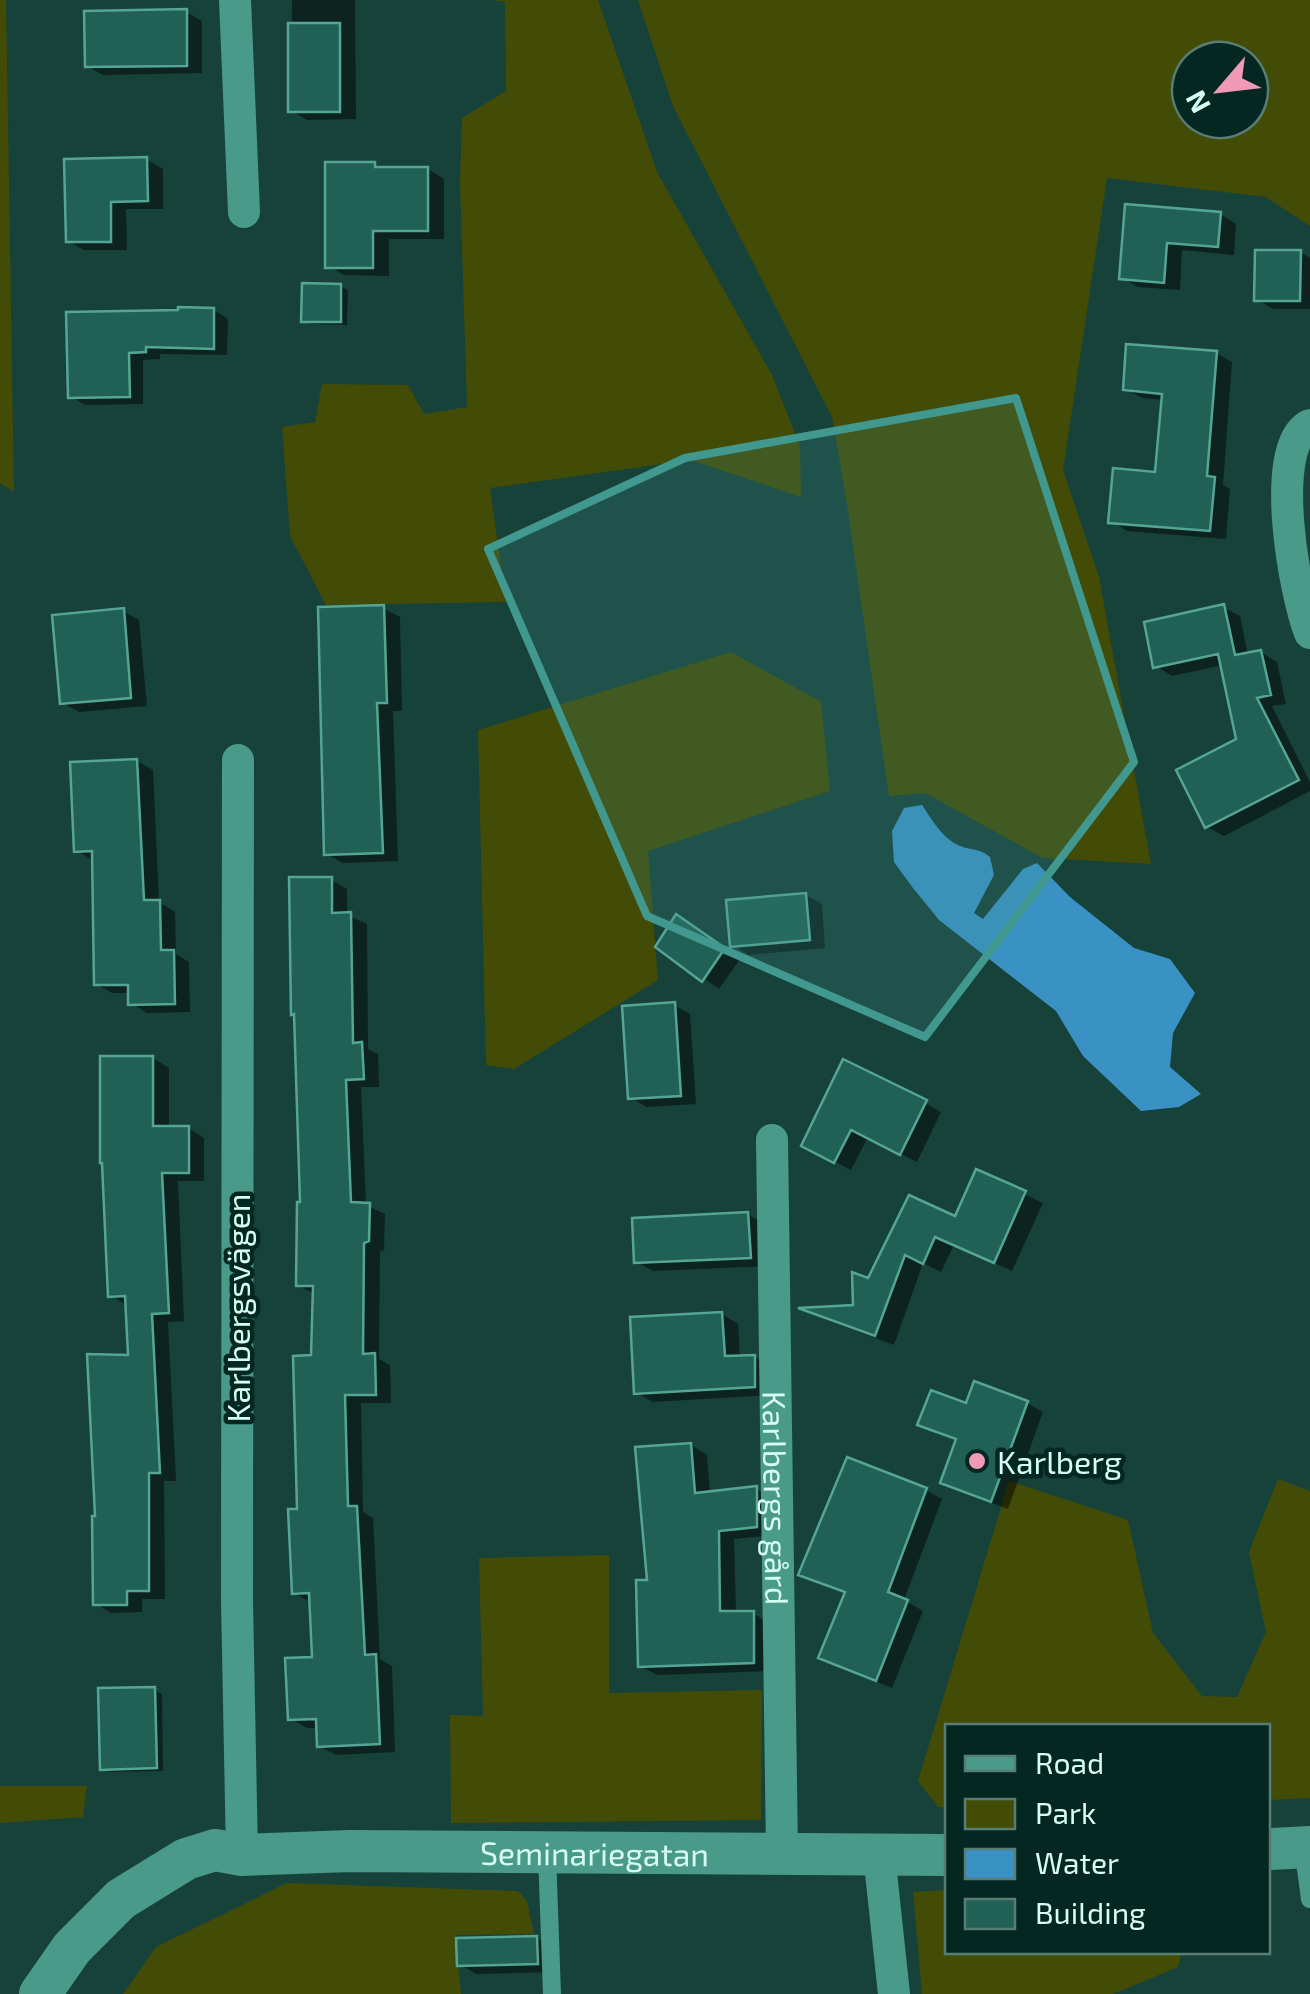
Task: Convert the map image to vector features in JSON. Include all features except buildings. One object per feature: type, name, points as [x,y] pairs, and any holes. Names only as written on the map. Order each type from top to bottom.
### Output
[{"type":"street","points":[[235,0],[244,212]]},
{"type":"street","points":[[1310,425],[1299,432],[1292,447],[1288,523],[1296,590],[1310,633]]},
{"type":"street","name":"Karlbergsvägen","points":[[238,760],[237,1601],[242,1855]]},
{"type":"street","name":"Karlbergs gård","points":[[772,1140],[782,1853]]},
{"type":"street","name":"Seminariegatan","points":[[40,1994],[72,1948],[122,1899],[186,1859],[215,1850],[242,1855],[350,1851],[945,1855]]},
{"type":"street","points":[[879,1854],[894,1994]]},
{"type":"street","points":[[74,1994],[116,1942],[187,1882],[242,1855]]},
{"type":"lane","points":[[1293,1848],[1310,1899]]},
{"type":"lane","points":[[547,1853],[552,1994]]},
{"type":"highlighted area","points":[[1016,398],[1134,762],[925,1037],[647,916],[488,549],[685,458]]},
{"type":"green space","points":[[0,0],[6,0],[14,492],[0,483]]},
{"type":"green space","points":[[491,0],[598,0],[657,172],[772,375],[800,446],[801,497],[691,460],[490,488],[506,602],[326,605],[290,536],[282,427],[315,422],[322,384],[408,385],[424,414],[467,407],[460,182],[462,118],[506,91],[505,2]]},
{"type":"green space","points":[[638,0],[1310,0],[1310,226],[1266,197],[1107,178],[1063,470],[1099,577],[1151,864],[1043,858],[925,793],[889,796],[832,417],[673,106]]},
{"type":"green space","points":[[731,652],[821,702],[830,791],[648,851],[658,980],[514,1069],[486,1065],[478,730]]},
{"type":"green space","points":[[1278,1479],[1310,1491],[1310,1798],[1270,1800],[1270,1724],[945,1724],[945,1807],[938,1807],[918,1781],[1009,1481],[1128,1520],[1153,1633],[1202,1696],[1237,1697],[1266,1632],[1249,1552]]},
{"type":"green space","points":[[609,1555],[609,1693],[762,1690],[761,1820],[451,1823],[450,1715],[483,1716],[479,1558]]},
{"type":"green space","points":[[0,1786],[87,1786],[83,1817],[0,1823]]},
{"type":"green space","points":[[287,1883],[518,1891],[527,1901],[534,1934],[455,1935],[461,1994],[123,1994],[156,1947]]},
{"type":"green space","points":[[945,1890],[945,1954],[1181,1954],[1178,1967],[1113,1994],[922,1994],[913,1892]]},
{"type":"water","points":[[922,805],[952,842],[990,857],[994,875],[974,913],[983,919],[1023,869],[1037,863],[1070,897],[1134,948],[1170,959],[1195,993],[1173,1033],[1170,1067],[1201,1094],[1179,1107],[1141,1111],[1083,1056],[1056,1011],[939,920],[894,862],[892,831],[904,808]]},
{"type":"place","name":"Karlberg","points":[[977,1461]]}]
